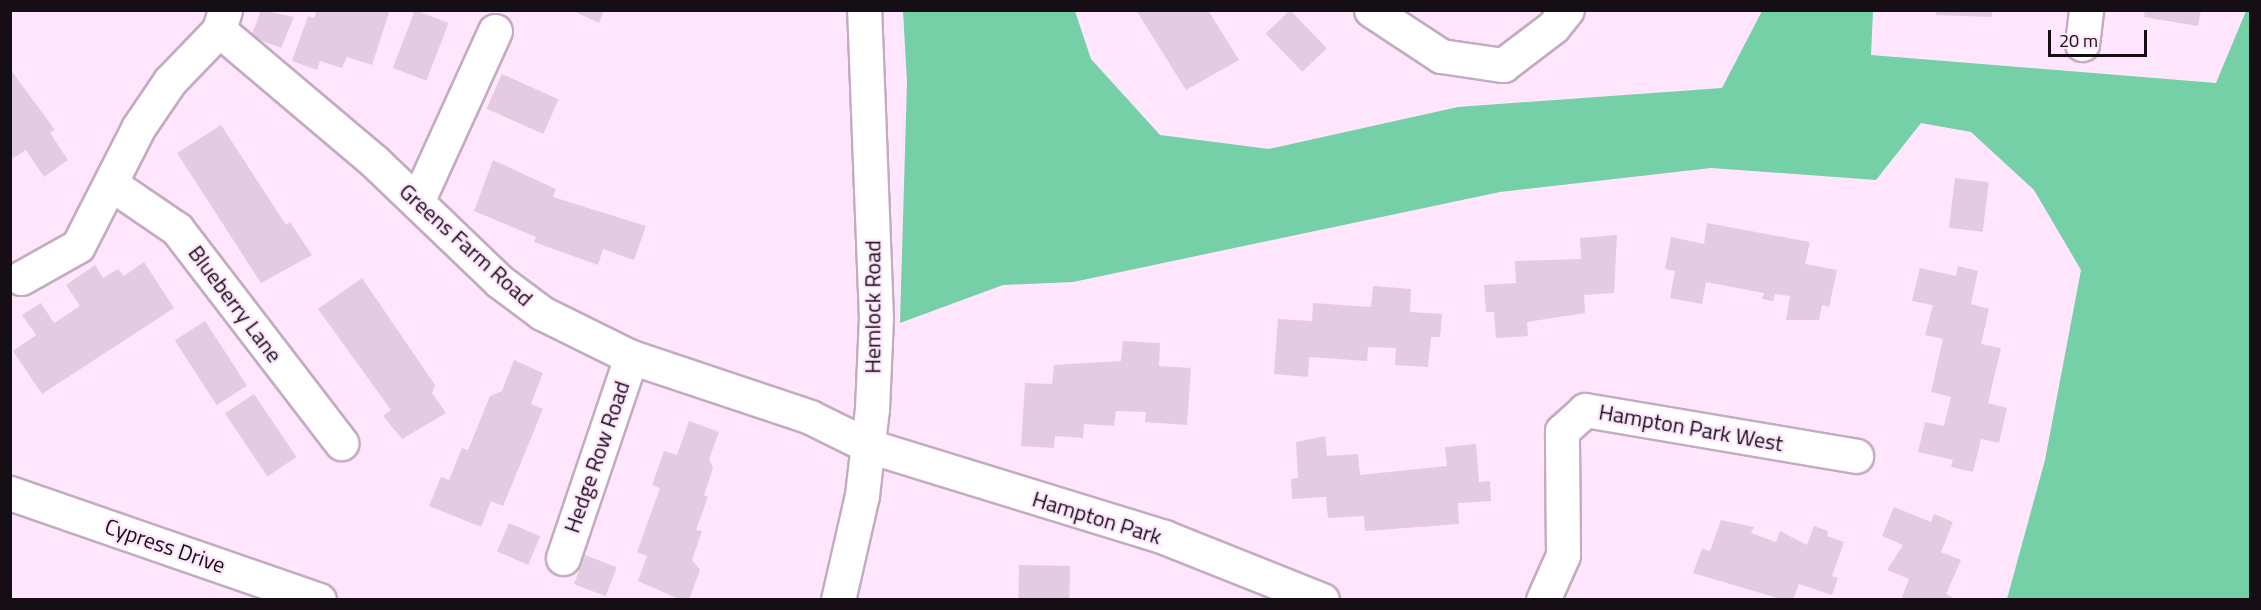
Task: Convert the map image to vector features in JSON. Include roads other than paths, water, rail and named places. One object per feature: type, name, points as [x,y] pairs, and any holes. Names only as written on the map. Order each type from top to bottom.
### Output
[{"type":"street","name":"Hemlock Road","points":[[838,600],[869,446],[876,319],[864,10]]},
{"type":"street","points":[[1371,10],[1441,56],[1503,65],[1554,27],[1567,10]]},
{"type":"street","points":[[2082,44],[2086,10]]},
{"type":"street","name":"Greens Farm Road","points":[[222,20],[499,281],[542,313],[631,357],[810,417],[869,446]]},
{"type":"street","points":[[21,279],[78,246],[138,128],[170,81],[222,20]]},
{"type":"street","points":[[417,202],[495,31]]},
{"type":"street","name":"Blueberry Lane","points":[[111,184],[177,229],[341,443]]},
{"type":"street","name":"Hedge Row Road","points":[[563,558],[631,357]]},
{"type":"street","name":"Hampton Park West","points":[[1543,600],[1563,555],[1562,431],[1585,410],[1856,456]]},
{"type":"street","name":"Hampton Park","points":[[869,446],[1164,537],[1322,600]]},
{"type":"street","name":"Cypress Drive","points":[[10,493],[319,600]]}]
